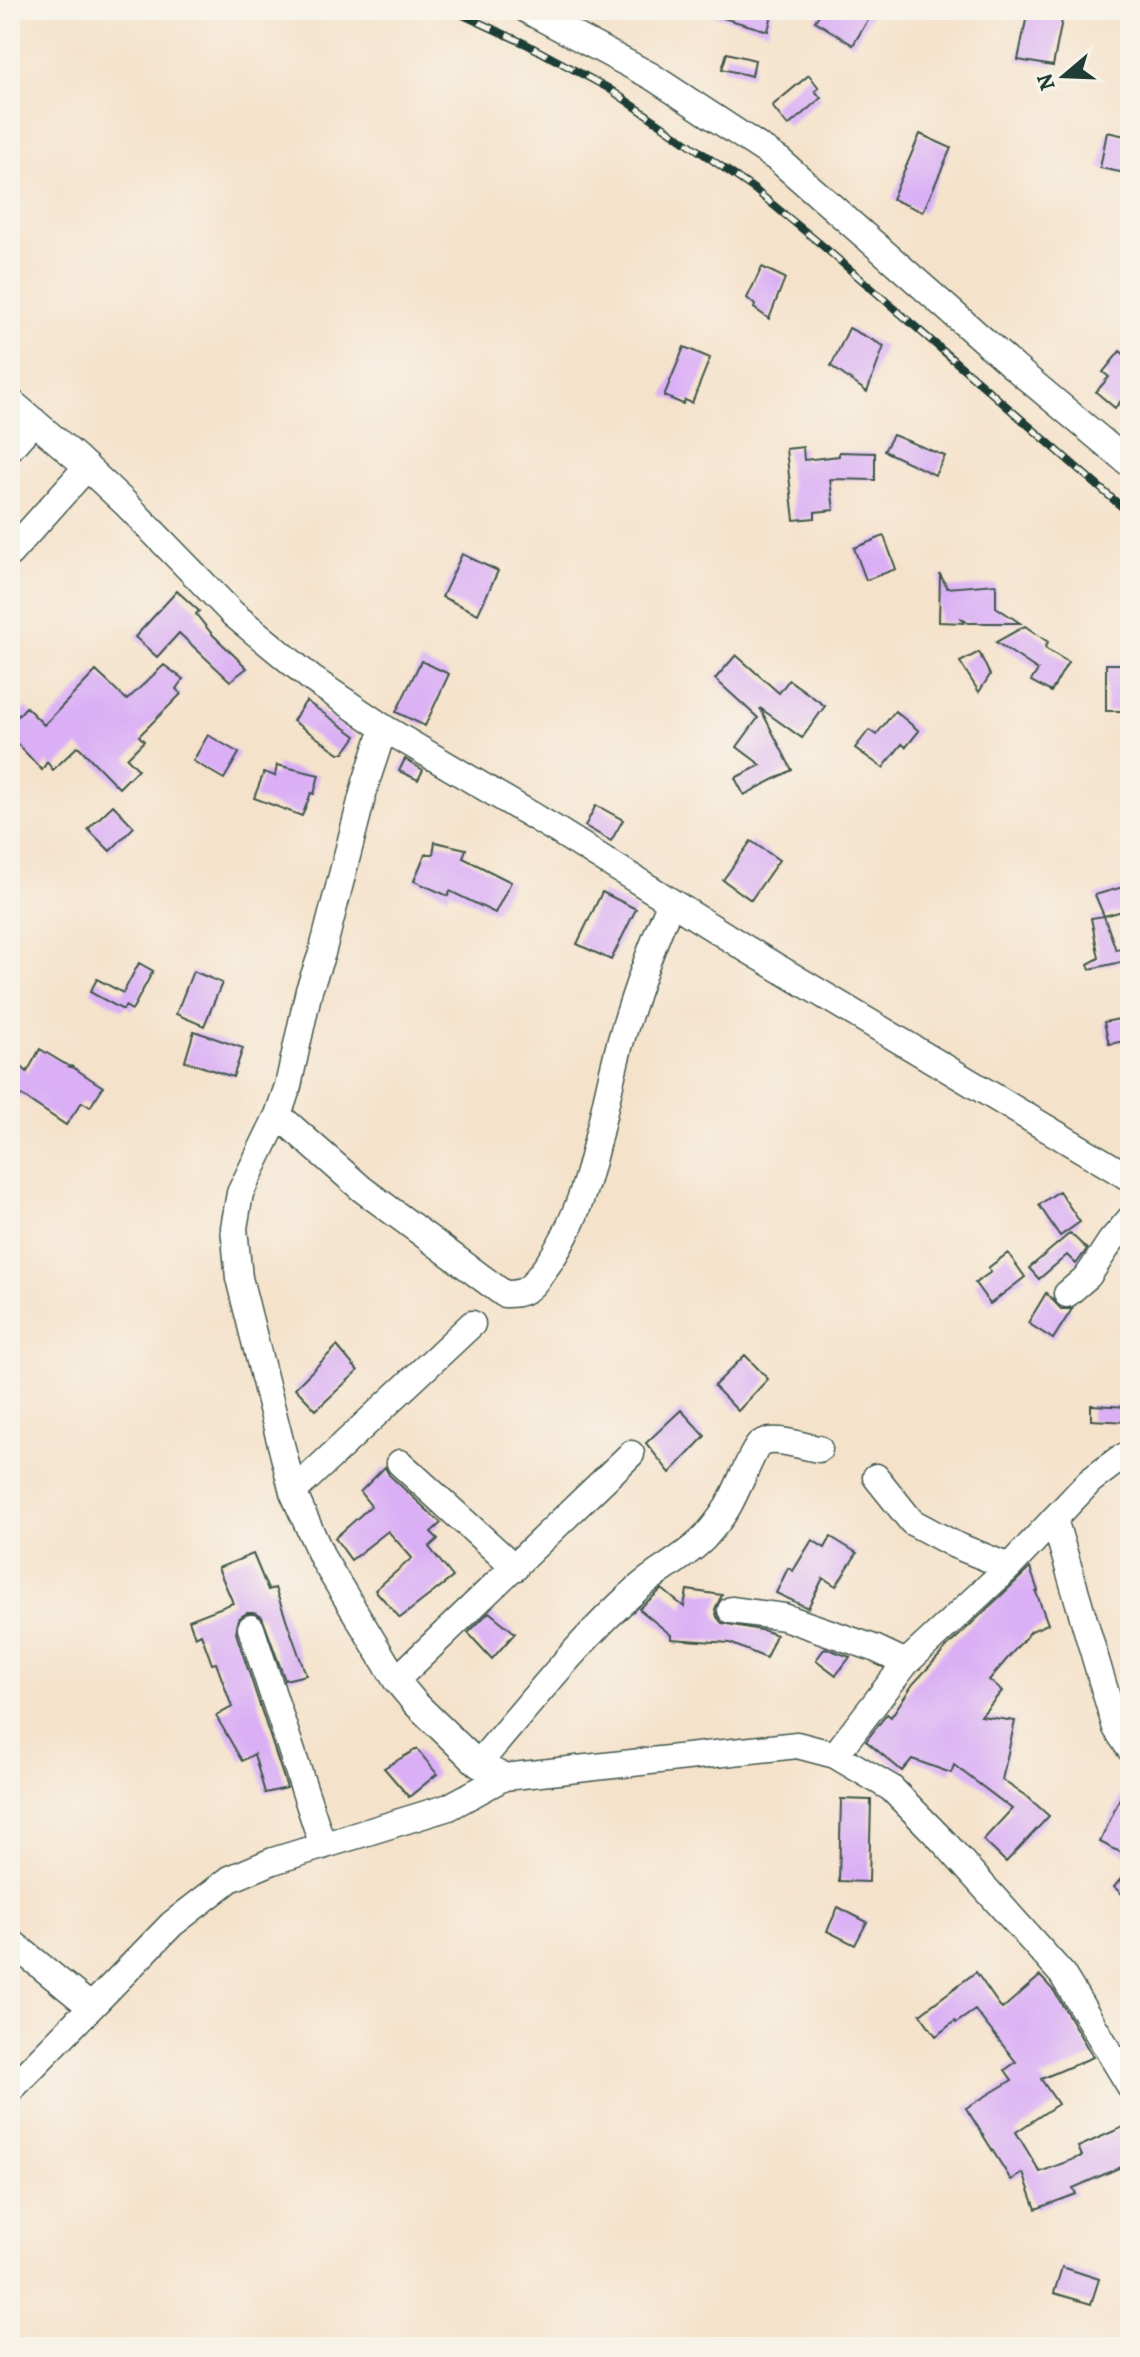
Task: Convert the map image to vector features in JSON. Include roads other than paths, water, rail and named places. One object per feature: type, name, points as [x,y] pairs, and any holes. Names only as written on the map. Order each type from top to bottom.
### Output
[{"type":"street","points":[[527,10],[651,76],[779,160],[1014,367],[1130,464]]},
{"type":"street","points":[[10,401],[87,467],[233,614],[312,679],[384,728],[1130,1178]]},
{"type":"street","points":[[10,448],[34,421]]},
{"type":"street","points":[[10,553],[87,467]]},
{"type":"street","points":[[384,728],[366,782],[296,1040],[288,1086],[278,1115],[240,1193],[234,1228],[239,1278],[293,1492],[323,1559],[396,1680],[416,1704],[478,1764],[504,1777]]},
{"type":"street","points":[[278,1115],[362,1189],[504,1294],[517,1294],[530,1288],[561,1247],[573,1220],[604,1117],[629,1015],[650,947],[671,902]]},
{"type":"street","points":[[1067,1294],[1088,1276],[1130,1219]]},
{"type":"street","points":[[293,1492],[472,1324]]},
{"type":"street","points":[[478,1764],[595,1630],[639,1587],[706,1536],[727,1508],[747,1471],[753,1451],[761,1443],[771,1441],[819,1449]]},
{"type":"street","points":[[396,1680],[631,1454]]},
{"type":"street","points":[[835,1755],[906,1663],[1009,1567],[1090,1481],[1130,1454]]},
{"type":"street","points":[[400,1463],[515,1568]]},
{"type":"street","points":[[876,1477],[912,1522],[955,1545],[1009,1567]]},
{"type":"street","points":[[1054,1519],[1116,1728],[1130,1749]]},
{"type":"street","points":[[731,1610],[784,1617],[874,1648],[906,1663]]},
{"type":"street","points":[[251,1628],[323,1846]]},
{"type":"street","points":[[10,2090],[172,1924],[230,1879],[273,1861],[449,1807],[504,1777],[797,1745],[835,1755],[891,1788],[993,1894],[1062,1974],[1130,2086]]},
{"type":"street","points":[[10,1941],[91,2007]]},
{"type":"railway","points":[[452,10],[526,44],[608,88],[754,189],[1130,514]]}]
